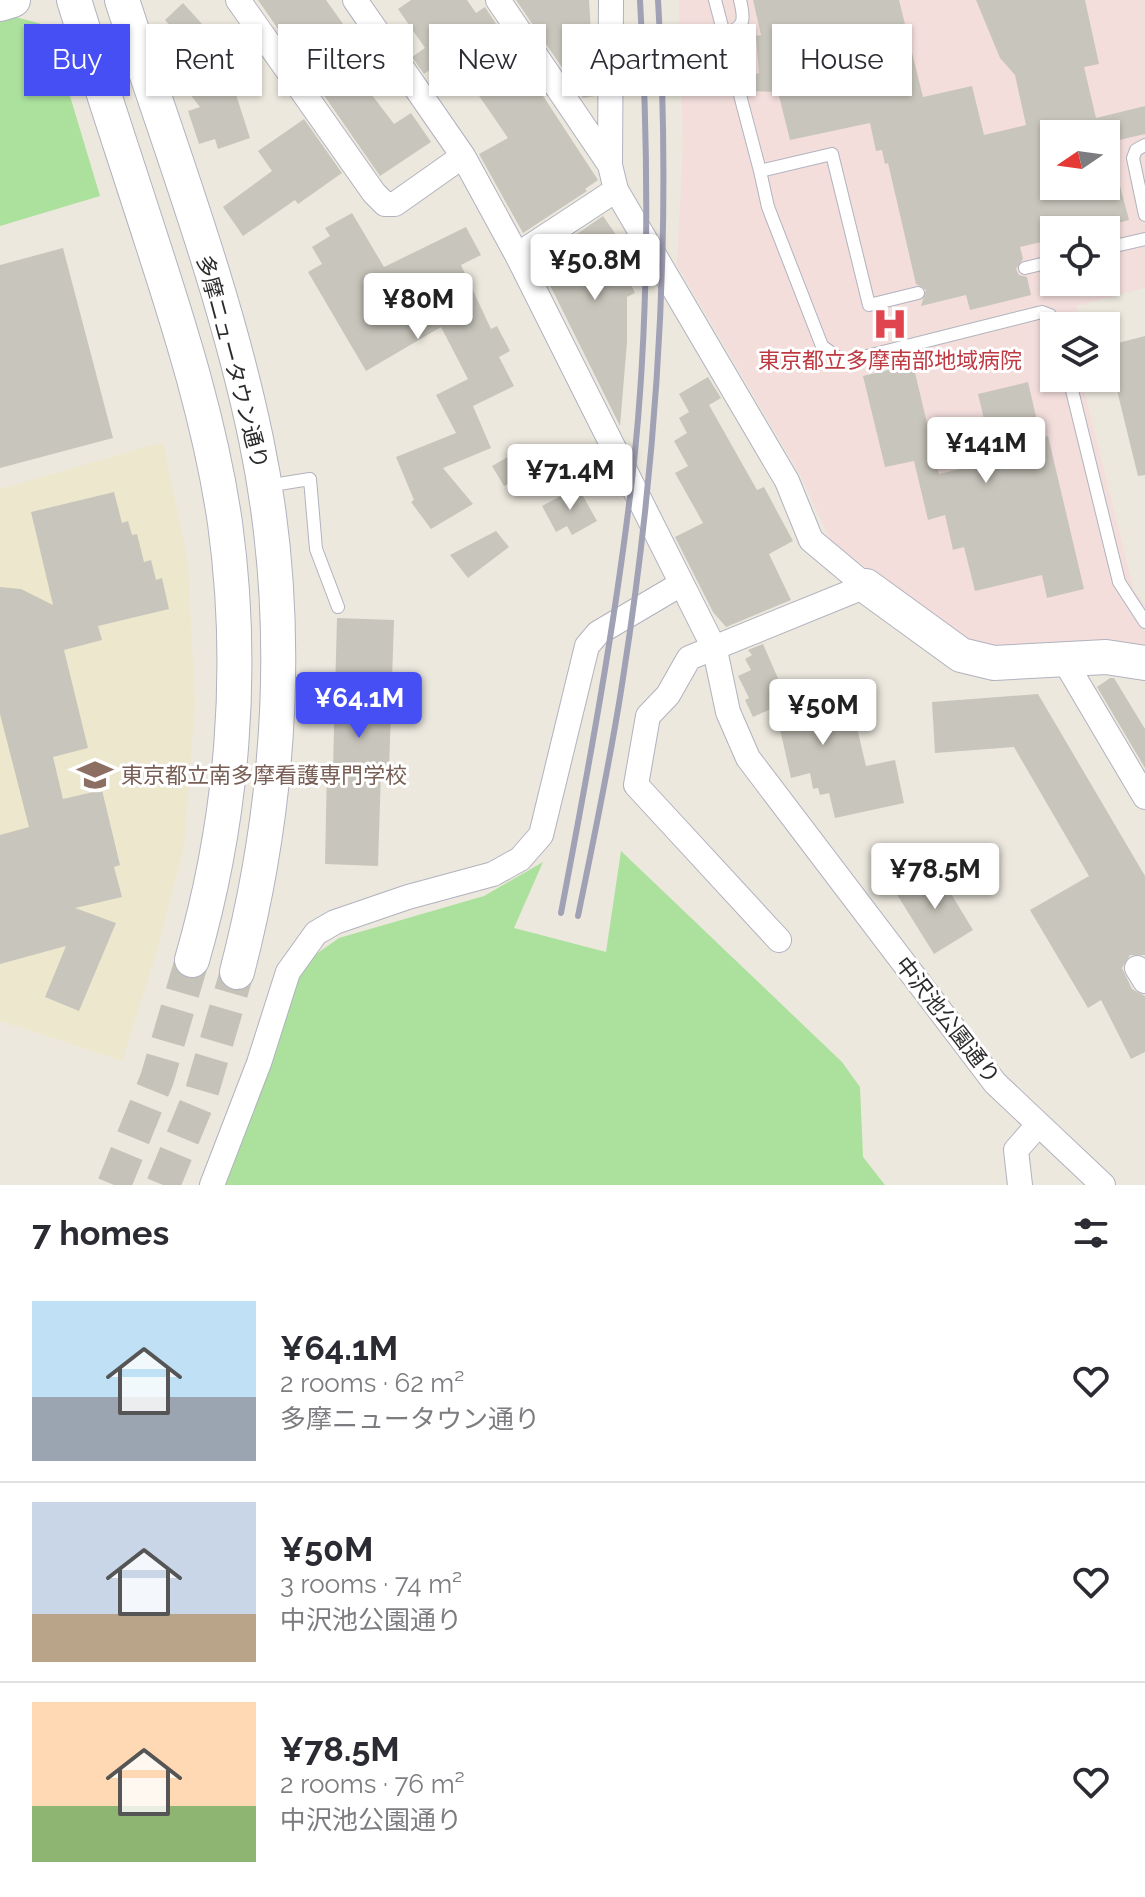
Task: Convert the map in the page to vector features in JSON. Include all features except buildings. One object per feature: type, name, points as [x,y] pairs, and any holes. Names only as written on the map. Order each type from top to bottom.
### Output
[{"type":"main road","points":[[0,4],[13,0]]},
{"type":"main road","name":"多摩ニュータウン通り","points":[[74,0],[188,356],[214,465],[231,580],[234,658],[231,751],[224,821],[192,960]]},
{"type":"main road","name":"多摩ニュータウン通り","points":[[122,0],[233,348],[264,486],[276,579],[278,678],[269,826],[257,892],[237,972]]},
{"type":"main road","points":[[165,281],[180,291],[191,290],[207,277],[209,265]]},
{"type":"main road","points":[[866,586],[961,655],[975,660],[1106,657],[1145,663]]},
{"type":"street","points":[[238,0],[374,193],[385,204],[395,204],[463,156]]},
{"type":"street","name":"中沢池公園通り","points":[[355,0],[463,156],[517,255],[715,650],[728,712],[748,758],[995,1083],[1103,1185]]},
{"type":"street","points":[[498,0],[610,165]]},
{"type":"street","points":[[611,0],[610,165],[616,190],[787,481],[811,540],[866,586],[689,658],[668,695],[648,716],[636,785],[779,940]]},
{"type":"street","points":[[517,255],[616,190]]},
{"type":"street","points":[[212,1185],[259,1063],[288,972],[301,950],[316,933],[335,922],[408,897],[493,874],[527,852],[541,835],[587,646],[598,633],[681,584]]},
{"type":"street","points":[[1064,660],[1145,797]]},
{"type":"street","points":[[1020,1185],[1016,1150],[1038,1125]]},
{"type":"lane","points":[[715,0],[721,24]]},
{"type":"lane","points":[[740,0],[742,24]]},
{"type":"lane","points":[[740,96],[768,207],[822,346],[837,357],[851,360],[1040,313]]},
{"type":"lane","points":[[1145,145],[1136,150],[1133,158],[1145,215]]},
{"type":"lane","points":[[760,171],[832,154],[869,305],[918,293]]},
{"type":"lane","points":[[1120,245],[1145,239]]},
{"type":"lane","points":[[1025,268],[1040,264]]},
{"type":"lane","points":[[1072,392],[1119,582],[1145,622]]},
{"type":"lane","points":[[264,486],[310,479],[316,549],[338,607]]},
{"type":"shaded area","name":"東京都立多摩南部地域病院","points":[[679,0],[1145,0],[1145,288],[1120,295],[1120,216],[1040,216],[1040,296],[1114,296],[1076,306],[1077,312],[1040,312],[1040,392],[1084,392],[1134,590],[1145,605],[1145,650],[999,650],[964,643],[831,541],[798,471],[677,265],[683,146],[682,96],[756,96],[756,24],[680,24]]},
{"type":"shaded area","name":"東京都立南多摩看護専門学校","points":[[163,442],[188,563],[195,704],[184,847],[157,951],[122,1061],[0,1021],[0,489]]},
{"type":"green space","points":[[12,16],[42,24],[24,24],[24,96],[70,96],[100,196],[0,226],[0,20]]},
{"type":"green space","points":[[621,851],[842,1062],[860,1087],[863,1157],[885,1185],[221,1185],[293,981],[312,957],[339,938],[484,896],[543,862],[514,928],[606,952]]},
{"type":"tunnel","points":[[114,1185],[157,1079],[192,960]]},
{"type":"tunnel","points":[[163,1185],[202,1091],[237,972]]},
{"type":"railway","points":[[561,913],[610,638],[639,413],[646,236],[640,0]]},
{"type":"railway","points":[[578,916],[623,678],[653,425],[662,255],[662,85],[658,0]]},
{"type":"place","name":"東京都立多摩南部地域病院","points":[[890,324]]},
{"type":"place","name":"東京都立南多摩看護専門学校","points":[[95,775]]}]
